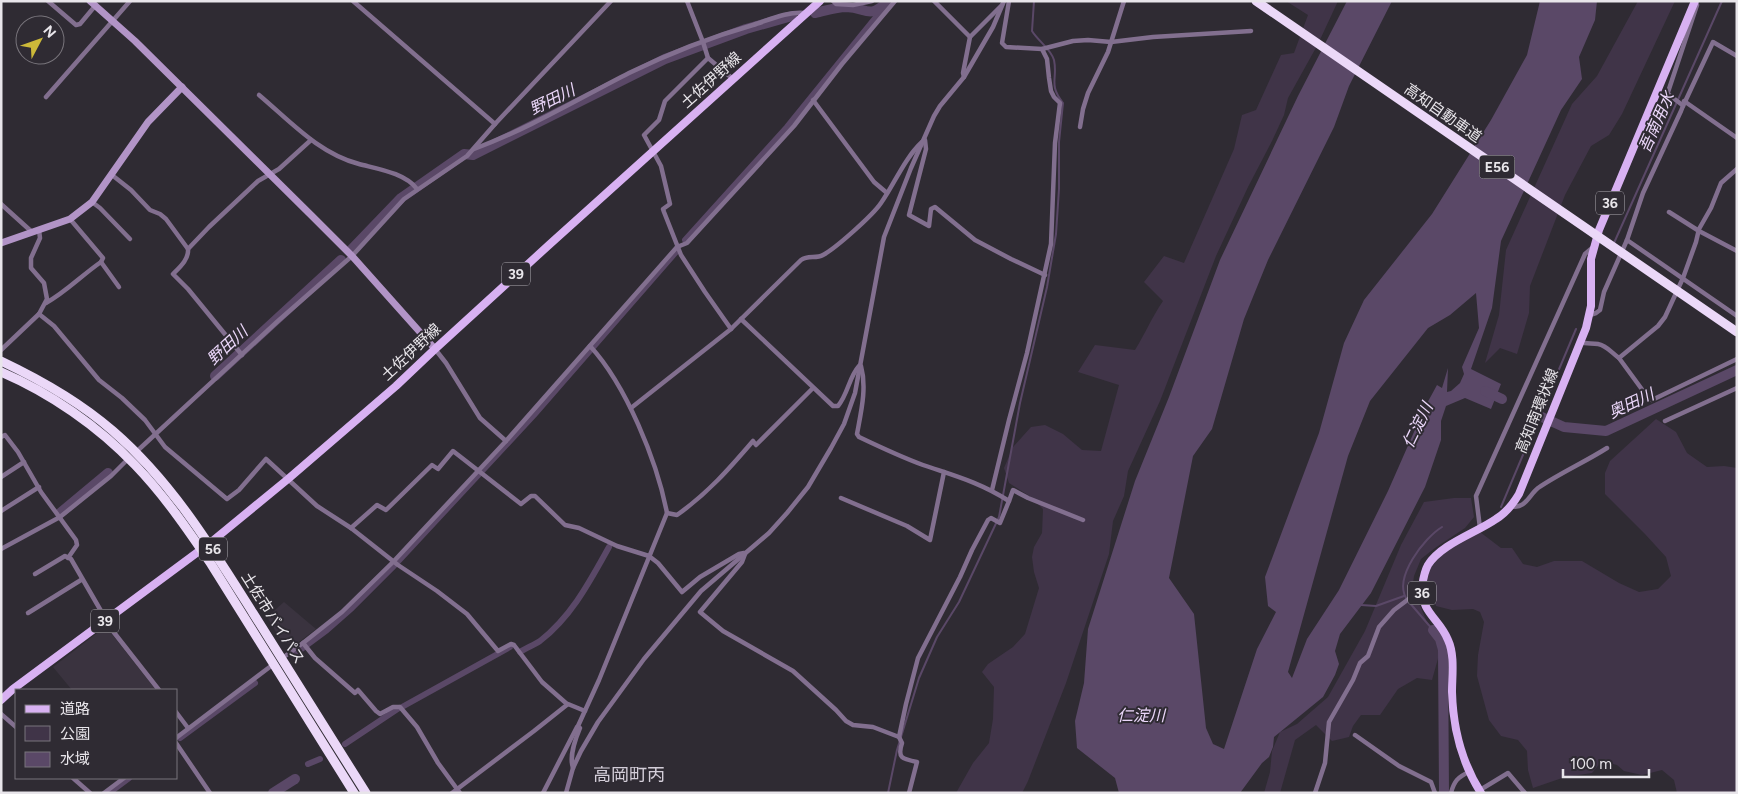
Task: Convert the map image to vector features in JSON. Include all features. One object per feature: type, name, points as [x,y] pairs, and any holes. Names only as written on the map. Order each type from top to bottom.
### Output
[{"type":"highway","name":"高知自動車道","points":[[1256,1],[1737,332]]},
{"type":"highway","name":"土佐市バイパス","points":[[1,361],[37,378],[76,402],[113,430],[164,482],[210,543],[354,793]]},
{"type":"highway","name":"土佐市バイパス","points":[[1,372],[54,401],[85,421],[128,458],[156,488],[278,661],[366,793]]},
{"type":"main road","name":"土佐伊野線","points":[[1,700],[13,689],[201,550],[288,479],[396,386],[434,349],[653,150],[820,1]]},
{"type":"main road","name":"高知南環状線","points":[[1422,594],[1423,579],[1427,566],[1435,555],[1498,518],[1511,506],[1519,494],[1590,315],[1590,272],[1593,246],[1697,1]]},
{"type":"main road","name":"36","points":[[1422,594],[1424,605],[1446,634],[1451,648],[1453,704],[1456,727],[1469,772],[1480,792]]},
{"type":"street","points":[[48,1],[76,25],[80,24],[92,3],[182,87],[352,256],[446,363],[480,418],[506,441]]},
{"type":"street","points":[[46,97],[130,1]]},
{"type":"street","points":[[353,1],[495,124]]},
{"type":"street","points":[[470,153],[611,1]]},
{"type":"street","points":[[687,1],[708,58],[733,79]]},
{"type":"street","points":[[833,1],[836,4],[853,5],[872,1]]},
{"type":"street","points":[[178,736],[278,661],[305,645],[395,563],[593,349],[624,306],[677,247],[687,242],[794,126],[842,64],[895,1]]},
{"type":"street","points":[[934,1],[970,37]]},
{"type":"street","points":[[1009,1],[1002,43],[1006,47],[1042,49],[1073,41],[1110,42],[1152,37],[1251,31]]},
{"type":"street","points":[[1080,127],[1088,93],[1108,52],[1124,1]]},
{"type":"street","points":[[1697,1],[1668,94],[1737,138]]},
{"type":"street","points":[[964,77],[963,73],[970,37],[1003,3]]},
{"type":"street","points":[[566,793],[573,768],[598,722],[650,652],[701,591],[776,527],[808,487],[844,424],[855,393],[884,237],[940,106],[964,77],[993,27],[1003,3]]},
{"type":"street","points":[[1,549],[60,517],[111,476],[240,354],[352,256],[404,199],[470,153],[660,58],[783,16],[799,13],[807,14]]},
{"type":"street","points":[[1590,315],[1600,310],[1604,292],[1627,240],[1643,194],[1713,42],[1737,56]]},
{"type":"street","points":[[992,490],[1027,354],[1051,244],[1055,143],[1060,103],[1054,97],[1052,91],[1048,59],[1042,49]]},
{"type":"street","points":[[708,58],[665,101],[659,120],[644,133],[661,166],[670,198],[670,204],[663,209],[677,247],[705,292],[731,328]]},
{"type":"street","points":[[1,243],[70,219],[92,202],[148,122],[182,87]]},
{"type":"street","points":[[259,95],[286,117],[300,133],[328,151],[351,161],[391,173],[414,184],[417,190]]},
{"type":"street","points":[[813,100],[874,182],[887,193]]},
{"type":"street","points":[[925,139],[926,149],[909,215],[929,226],[931,209],[935,207],[975,240],[1045,275]]},
{"type":"street","points":[[631,408],[731,328],[801,260],[805,257],[822,256],[846,237],[875,210],[903,166],[925,139]]},
{"type":"street","points":[[188,249],[208,227],[251,188],[279,169],[311,140]]},
{"type":"street","points":[[1619,358],[1658,326],[1665,317],[1683,278],[1699,230],[1721,183],[1737,169]]},
{"type":"street","points":[[112,175],[131,190],[150,210],[166,219],[188,249],[189,254],[173,274],[240,354]]},
{"type":"street","points":[[92,202],[130,239]]},
{"type":"street","points":[[1,204],[36,231],[40,238],[31,258],[31,268],[44,283],[47,299],[39,314],[1,350]]},
{"type":"street","points":[[1669,212],[1737,251]]},
{"type":"street","points":[[45,304],[59,296],[84,273],[101,262],[103,258],[70,219]]},
{"type":"street","points":[[1627,240],[1737,316]]},
{"type":"street","points":[[1480,529],[1476,496],[1585,254],[1593,246]]},
{"type":"street","points":[[101,262],[119,287]]},
{"type":"street","points":[[39,314],[54,326],[99,380],[122,398],[145,420],[165,446],[227,499],[239,490],[266,459],[317,506],[351,528],[395,563],[437,591],[466,614],[498,651],[511,644],[514,646],[542,682],[568,704],[585,711]]},
{"type":"street","points":[[741,319],[833,406],[838,406],[842,401],[855,370],[860,365]]},
{"type":"street","points":[[1580,342],[1599,344],[1606,347],[1619,358],[1649,399],[1652,400],[1737,358]]},
{"type":"street","points":[[543,793],[585,711],[667,513],[648,452],[631,408],[609,370],[593,349]]},
{"type":"street","points":[[860,365],[864,376],[857,434],[859,437],[921,464],[971,480],[1008,500]]},
{"type":"street","points":[[667,513],[677,515],[691,505],[720,480],[753,441],[756,445],[814,388]]},
{"type":"street","points":[[1665,421],[1737,388]]},
{"type":"street","points":[[1,437],[5,435],[76,540],[76,545],[68,558]]},
{"type":"street","points":[[1511,506],[1517,508],[1522,506],[1539,488],[1607,448]]},
{"type":"street","points":[[351,528],[377,504],[386,510],[432,465],[438,469],[453,451],[521,504],[531,496],[535,496],[565,525],[579,528],[617,546],[649,556],[658,563],[682,592],[700,577],[738,554],[746,553]]},
{"type":"street","points":[[1,477],[24,462]]},
{"type":"street","points":[[841,498],[907,526],[930,540],[944,472]]},
{"type":"street","points":[[1,511],[39,487]]},
{"type":"street","points":[[909,793],[916,762],[901,756],[899,752],[902,742],[900,737],[918,658],[988,520],[991,518],[1000,523],[1013,490],[1083,520]]},
{"type":"street","points":[[746,553],[742,562],[700,612],[723,631],[793,671],[846,721],[853,725],[873,727],[900,737]]},
{"type":"street","points":[[35,574],[64,556],[68,558],[106,620],[158,689]]},
{"type":"street","points":[[28,613],[82,580]]},
{"type":"street","points":[[1315,793],[1325,762],[1329,722],[1354,680],[1360,663],[1368,656],[1378,627],[1399,606],[1416,595],[1422,594]]},
{"type":"street","points":[[305,645],[315,658],[355,693],[358,690],[380,714],[393,707],[400,707],[417,728],[459,791]]},
{"type":"street","points":[[452,793],[459,791],[568,704]]},
{"type":"street","points":[[1,714],[15,726]]},
{"type":"street","points":[[178,715],[188,728]]},
{"type":"street","points":[[573,768],[574,742],[580,728],[578,726]]},
{"type":"street","points":[[1355,735],[1399,766],[1431,782],[1435,793]]},
{"type":"street","points":[[178,746],[210,793]]},
{"type":"street","points":[[1451,793],[1453,783],[1459,776],[1469,772]]},
{"type":"street","points":[[1480,792],[1508,774],[1525,793]]},
{"type":"street","points":[[74,779],[90,793]]},
{"type":"street","points":[[104,793],[123,779]]},
{"type":"shaded area","points":[[284,602],[316,629],[295,645],[282,642],[267,617]]},
{"type":"shaded area","points":[[105,627],[155,689],[71,689],[53,667]]},
{"type":"green space","points":[[1286,1],[1338,1],[1318,44],[1288,98],[1284,115],[1216,256],[1160,401],[1128,471],[1124,496],[1113,521],[1109,554],[1066,683],[1028,781],[1022,793],[956,793],[973,763],[989,743],[993,719],[994,687],[982,672],[988,664],[1013,647],[1025,634],[1039,588],[1032,557],[1034,547],[1042,533],[1043,509],[1031,497],[1009,483],[1004,468],[1013,447],[1031,427],[1045,425],[1063,434],[1082,450],[1101,451],[1119,385],[1078,372],[1095,345],[1135,350],[1163,301],[1144,282],[1164,256],[1184,263],[1234,149],[1242,115],[1256,110],[1281,55],[1294,53],[1308,15]]},
{"type":"green space","points":[[1638,1],[1675,1],[1622,114],[1609,135],[1591,146],[1565,195],[1530,286],[1529,313],[1517,354],[1500,348],[1485,363],[1499,315],[1506,250],[1572,104],[1597,76]]},
{"type":"green space","points":[[1656,419],[1676,432],[1687,453],[1707,467],[1724,466],[1737,468],[1737,793],[1677,793],[1674,780],[1662,770],[1642,775],[1624,771],[1617,765],[1602,761],[1592,773],[1565,777],[1533,788],[1528,770],[1527,751],[1518,740],[1501,736],[1489,720],[1477,676],[1478,655],[1484,622],[1480,612],[1473,609],[1452,610],[1436,606],[1426,576],[1444,554],[1480,532],[1501,548],[1512,548],[1523,564],[1537,567],[1554,561],[1582,561],[1619,583],[1639,592],[1658,589],[1671,576],[1666,557],[1605,494],[1605,473],[1610,461]]},
{"type":"green space","points":[[1471,498],[1474,517],[1465,528],[1421,559],[1414,576],[1412,590],[1436,639],[1439,655],[1432,680],[1417,678],[1398,689],[1380,715],[1361,715],[1353,726],[1349,737],[1332,741],[1316,725],[1295,740],[1280,793],[1264,793],[1270,772],[1272,751],[1280,732],[1297,724],[1328,697],[1365,631],[1401,545],[1424,502]]},
{"type":"water","name":"仁淀川","points":[[1347,1],[1392,1],[1349,86],[1334,127],[1268,260],[1244,319],[1212,429],[1193,456],[1169,578],[1194,614],[1206,728],[1213,744],[1224,749],[1257,649],[1276,612],[1268,606],[1265,577],[1319,433],[1344,343],[1364,300],[1432,214],[1491,120],[1527,55],[1540,1],[1597,1],[1595,20],[1579,57],[1582,79],[1561,110],[1501,241],[1492,308],[1471,369],[1501,384],[1491,409],[1465,398],[1446,406],[1441,421],[1441,440],[1425,487],[1371,593],[1340,634],[1335,651],[1339,664],[1323,697],[1274,737],[1269,757],[1262,763],[1240,793],[1119,793],[1115,778],[1077,748],[1075,721],[1084,683],[1088,629],[1135,481],[1169,397],[1220,260],[1298,96]],"holes":[[[1476,293],[1479,328],[1462,367],[1464,374],[1460,383],[1447,392],[1448,368],[1442,388],[1437,385],[1425,407],[1388,491],[1339,590],[1307,639],[1292,678],[1288,672],[1348,456],[1370,401],[1428,328],[1450,315]]]},
{"type":"waterway","points":[[685,240],[787,127],[889,1]]},
{"type":"waterway","name":"野田川","points":[[815,13],[846,7],[872,12],[889,1]]},
{"type":"waterway","points":[[888,793],[897,750],[919,678],[937,637],[959,602],[999,517],[1020,403],[1047,287],[1056,234],[1059,189],[1059,142],[1063,103],[1056,91],[1054,60],[1032,31],[1034,1]]},
{"type":"waterway","name":"吾南用水","points":[[1614,243],[1722,1]]},
{"type":"waterway","name":"野田川","points":[[351,250],[401,198],[464,154],[473,155],[665,59],[746,29],[792,16]]},
{"type":"waterway","points":[[296,653],[352,608],[392,568],[534,415],[676,252]]},
{"type":"waterway","name":"野田川","points":[[215,376],[341,260]]},
{"type":"waterway","name":"吾南用水","points":[[1501,507],[1576,329]]},
{"type":"waterway","name":"奥田川","points":[[1533,413],[1564,427],[1606,431],[1737,370]]},
{"type":"waterway","name":"奥田川","points":[[1485,391],[1502,399]]},
{"type":"waterway","name":"野田川","points":[[60,513],[108,473]]},
{"type":"waterway","points":[[1406,598],[1403,589],[1407,569],[1427,540],[1442,527]]},
{"type":"waterway","points":[[520,652],[540,641],[562,621],[595,573],[609,547]]},
{"type":"waterway","points":[[1361,605],[1376,606],[1404,596]]},
{"type":"waterway","points":[[1409,602],[1433,630]]},
{"type":"waterway","points":[[1433,630],[1440,639],[1443,650],[1444,793]]},
{"type":"waterway","points":[[402,707],[510,647]]},
{"type":"waterway","points":[[180,738],[255,683]]},
{"type":"waterway","points":[[345,744],[399,708]]},
{"type":"waterway","points":[[308,764],[320,759]]},
{"type":"waterway","points":[[109,793],[128,779]]},
{"type":"waterway","points":[[273,793],[295,779]]},
{"type":"district","name":"高岡町丙","points":[[629,775]]}]
